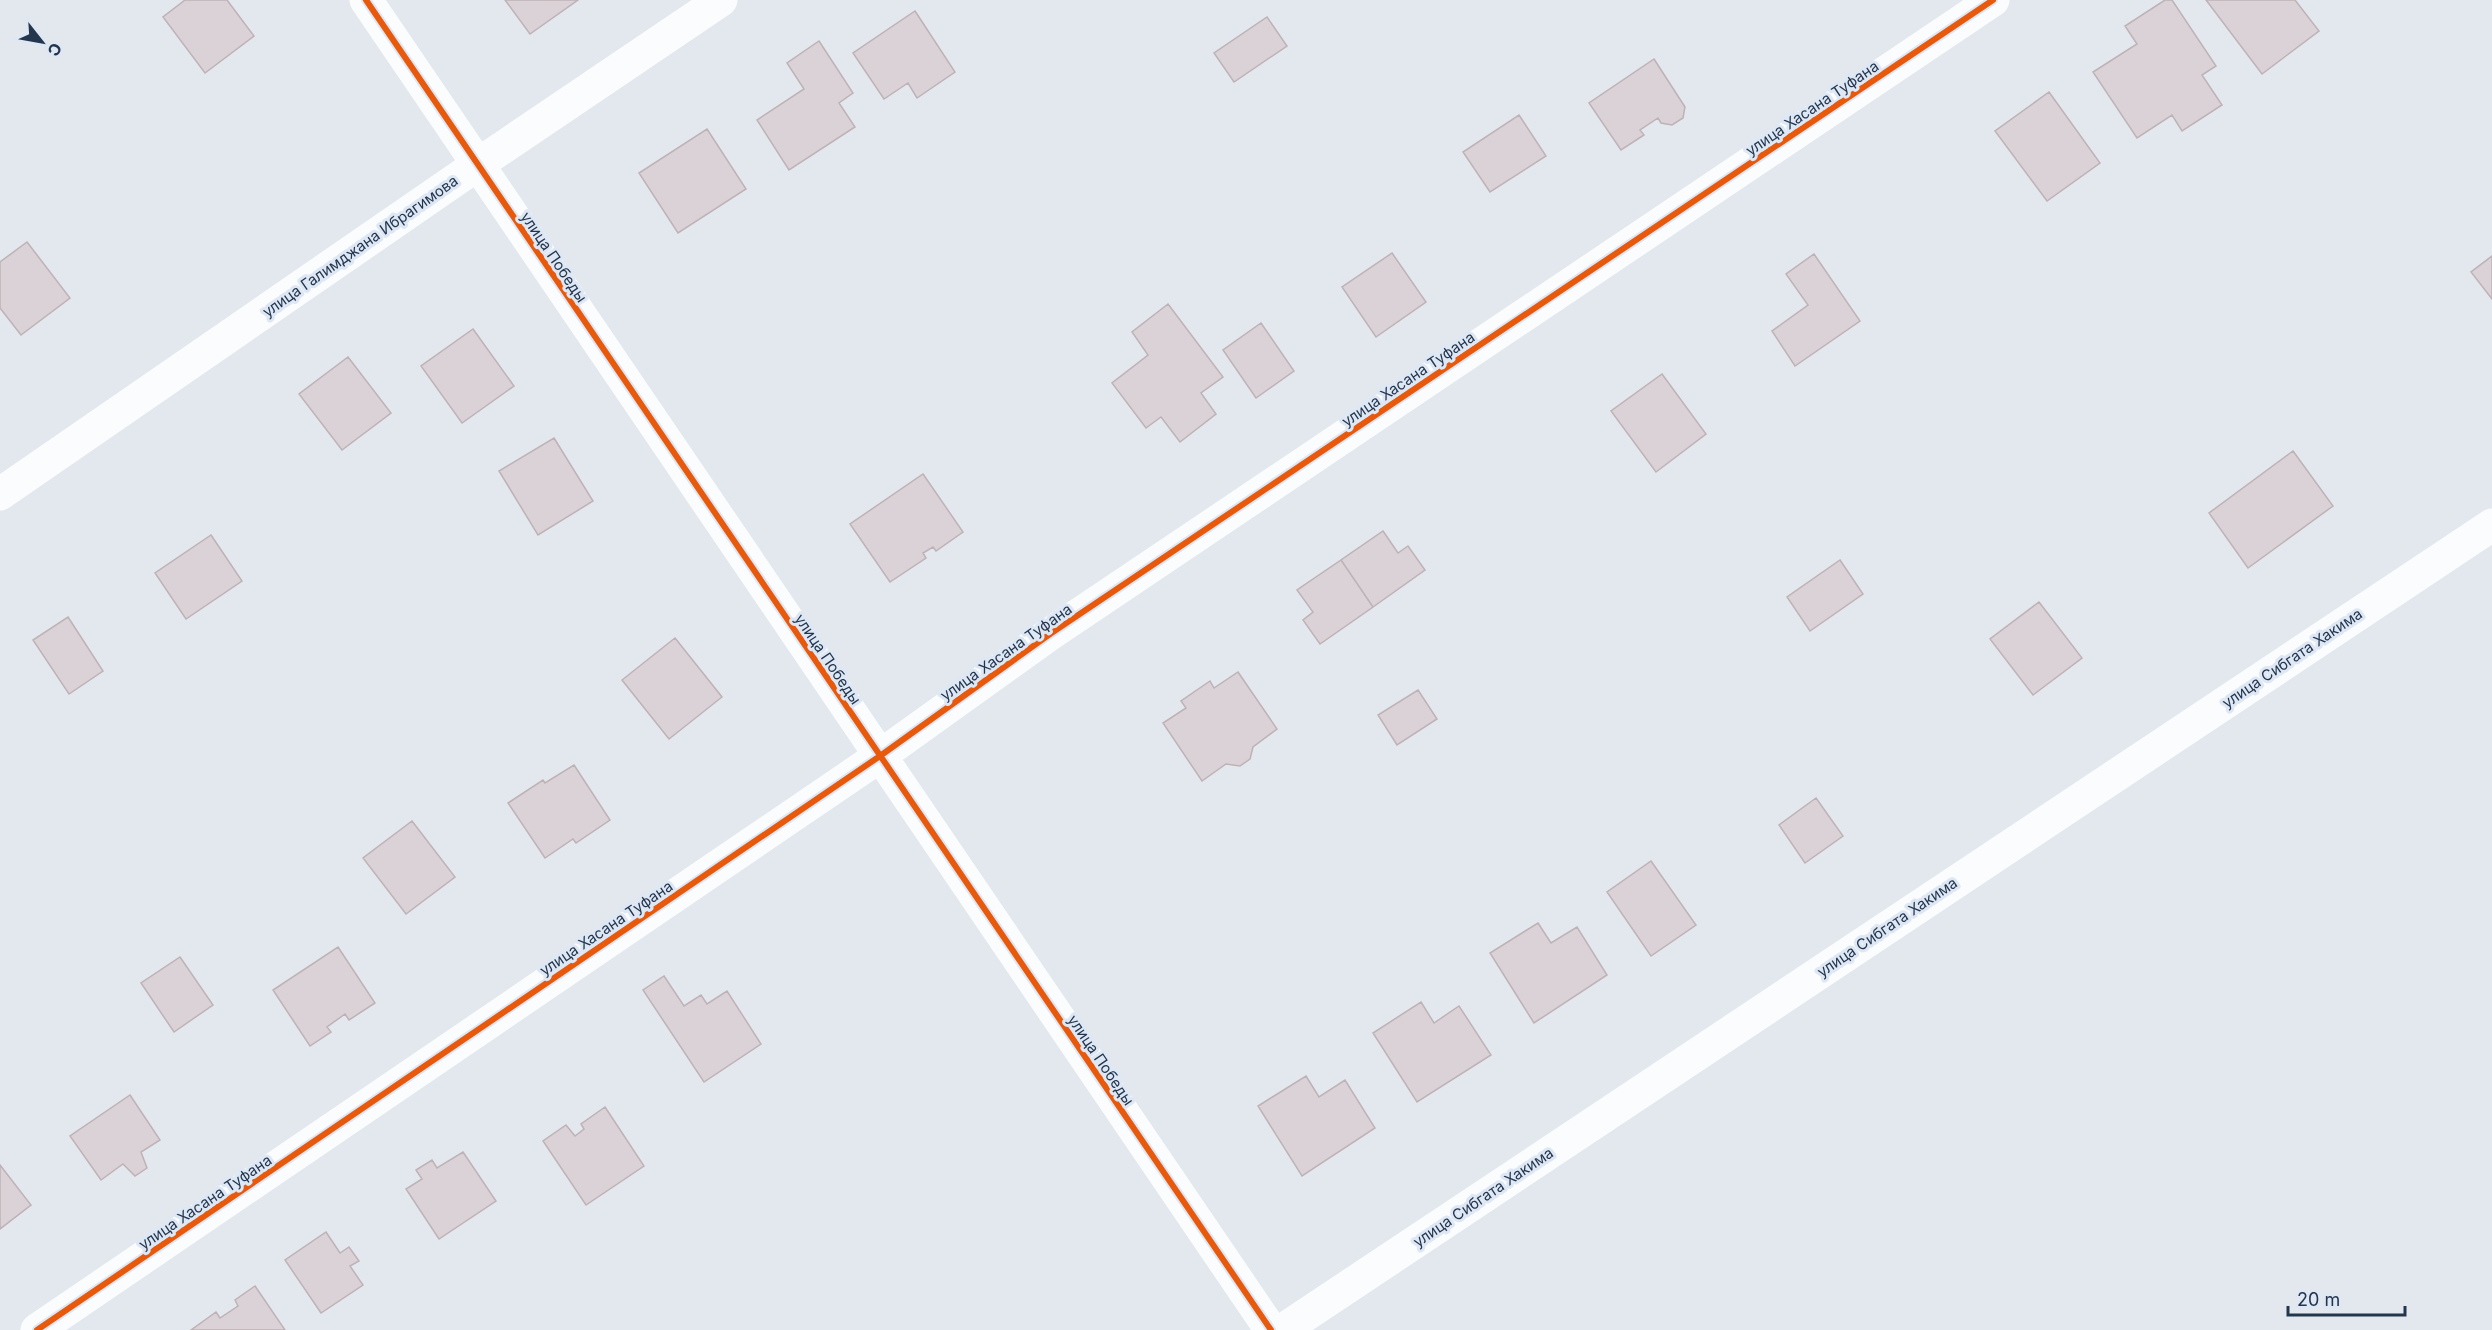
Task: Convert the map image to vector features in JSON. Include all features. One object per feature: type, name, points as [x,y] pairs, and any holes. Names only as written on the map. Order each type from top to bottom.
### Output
[{"type":"street","name":"улица Победы","points":[[366,0],[1271,1330]]},
{"type":"street","name":"улица Галимджана Ибрагимова","points":[[0,494],[721,0]]},
{"type":"street","name":"улица Хасана Туфана","points":[[37,1330],[880,756],[1050,634],[1993,0]]},
{"type":"street","name":"улица Сибгата Хакима","points":[[1283,1330],[2492,525]]},
{"type":"building","points":[[185,0],[227,0],[254,36],[205,73],[163,17]]},
{"type":"building","points":[[505,0],[578,0],[530,34]]},
{"type":"building","points":[[2165,0],[2172,0],[2216,66],[2202,75],[2222,105],[2182,131],[2172,115],[2137,138],[2093,72],[2137,44],[2125,26]]},
{"type":"building","points":[[2206,0],[2295,0],[2319,31],[2262,74]]},
{"type":"building","points":[[915,11],[955,72],[917,98],[908,83],[884,99],[853,53]]},
{"type":"building","points":[[1267,17],[1287,46],[1234,82],[1214,53]]},
{"type":"building","points":[[819,41],[853,93],[839,103],[855,127],[789,170],[757,120],[804,89],[787,63]]},
{"type":"building","points":[[1654,59],[1685,107],[1683,118],[1672,125],[1661,123],[1658,118],[1640,130],[1644,135],[1621,150],[1589,103]]},
{"type":"building","points":[[2049,92],[2100,163],[2047,201],[1995,131]]},
{"type":"building","points":[[1519,115],[1546,156],[1490,192],[1463,152]]},
{"type":"building","points":[[707,129],[746,189],[678,233],[639,173]]},
{"type":"building","points":[[27,242],[70,298],[21,335],[0,308],[0,262]]},
{"type":"building","points":[[1392,253],[1426,302],[1376,337],[1342,287]]},
{"type":"building","points":[[1814,254],[1860,321],[1795,366],[1772,331],[1808,305],[1786,274]]},
{"type":"building","points":[[2492,256],[2492,299],[2471,272]]},
{"type":"building","points":[[1168,304],[1223,377],[1201,393],[1216,414],[1180,442],[1161,417],[1146,428],[1112,383],[1148,355],[1132,332]]},
{"type":"building","points":[[1261,323],[1294,371],[1256,398],[1223,350]]},
{"type":"building","points":[[473,329],[514,386],[462,423],[421,366]]},
{"type":"building","points":[[348,357],[391,413],[342,450],[299,394]]},
{"type":"building","points":[[1662,374],[1706,434],[1656,472],[1611,411]]},
{"type":"building","points":[[554,438],[593,501],[538,535],[499,471]]},
{"type":"building","points":[[2293,451],[2333,506],[2248,568],[2209,513]]},
{"type":"building","points":[[923,474],[963,532],[936,551],[933,547],[923,553],[926,558],[890,582],[850,524]]},
{"type":"building","points":[[1383,531],[1398,553],[1408,546],[1425,570],[1373,607],[1341,560]]},
{"type":"building","points":[[211,535],[242,581],[186,619],[155,573]]},
{"type":"building","points":[[1341,560],[1373,607],[1320,644],[1303,620],[1313,612],[1297,590]]},
{"type":"building","points":[[1840,560],[1863,594],[1810,631],[1787,597]]},
{"type":"building","points":[[2039,602],[2082,658],[2033,695],[1990,639]]},
{"type":"building","points":[[68,617],[103,671],[69,694],[33,640]]},
{"type":"building","points":[[675,638],[722,697],[669,739],[622,680]]},
{"type":"building","points":[[1238,672],[1277,729],[1253,747],[1250,759],[1240,766],[1226,764],[1202,781],[1163,723],[1186,708],[1181,701],[1210,681],[1214,688]]},
{"type":"building","points":[[1418,690],[1437,719],[1397,745],[1378,715]]},
{"type":"building","points":[[574,765],[610,820],[576,843],[573,839],[545,858],[508,803],[543,780],[545,783]]},
{"type":"building","points":[[1816,798],[1843,836],[1805,863],[1779,825]]},
{"type":"building","points":[[412,821],[455,877],[406,914],[363,858]]},
{"type":"building","points":[[1651,861],[1696,925],[1651,956],[1607,892]]},
{"type":"building","points":[[1538,923],[1551,943],[1577,927],[1607,975],[1534,1023],[1490,953]]},
{"type":"building","points":[[338,947],[375,1003],[349,1020],[345,1014],[327,1027],[331,1032],[310,1046],[273,990]]},
{"type":"building","points":[[180,957],[213,1005],[174,1032],[141,983]]},
{"type":"building","points":[[664,976],[684,1006],[701,995],[707,1004],[727,991],[761,1044],[704,1082],[643,990]]},
{"type":"building","points":[[1421,1002],[1434,1023],[1459,1006],[1491,1055],[1417,1102],[1373,1033]]},
{"type":"building","points":[[1306,1076],[1319,1097],[1345,1080],[1375,1128],[1302,1176],[1258,1106]]},
{"type":"building","points":[[130,1095],[160,1140],[141,1152],[147,1168],[135,1176],[123,1164],[101,1180],[70,1136]]},
{"type":"building","points":[[605,1107],[644,1166],[586,1205],[543,1141],[566,1125],[575,1136],[584,1129],[581,1124]]},
{"type":"building","points":[[463,1152],[496,1201],[439,1239],[406,1189],[422,1179],[416,1170],[432,1160],[437,1168]]},
{"type":"building","points":[[0,1165],[31,1205],[0,1229]]},
{"type":"building","points":[[326,1232],[340,1253],[349,1247],[359,1261],[350,1266],[363,1285],[321,1313],[285,1260]]},
{"type":"building","points":[[255,1286],[285,1330],[191,1330],[216,1312],[220,1318],[238,1306],[235,1300]]},
{"type":"cycle path","points":[[366,0],[1271,1330]]},
{"type":"cycle path","points":[[37,1330],[880,756],[1050,634],[1993,0]]}]
